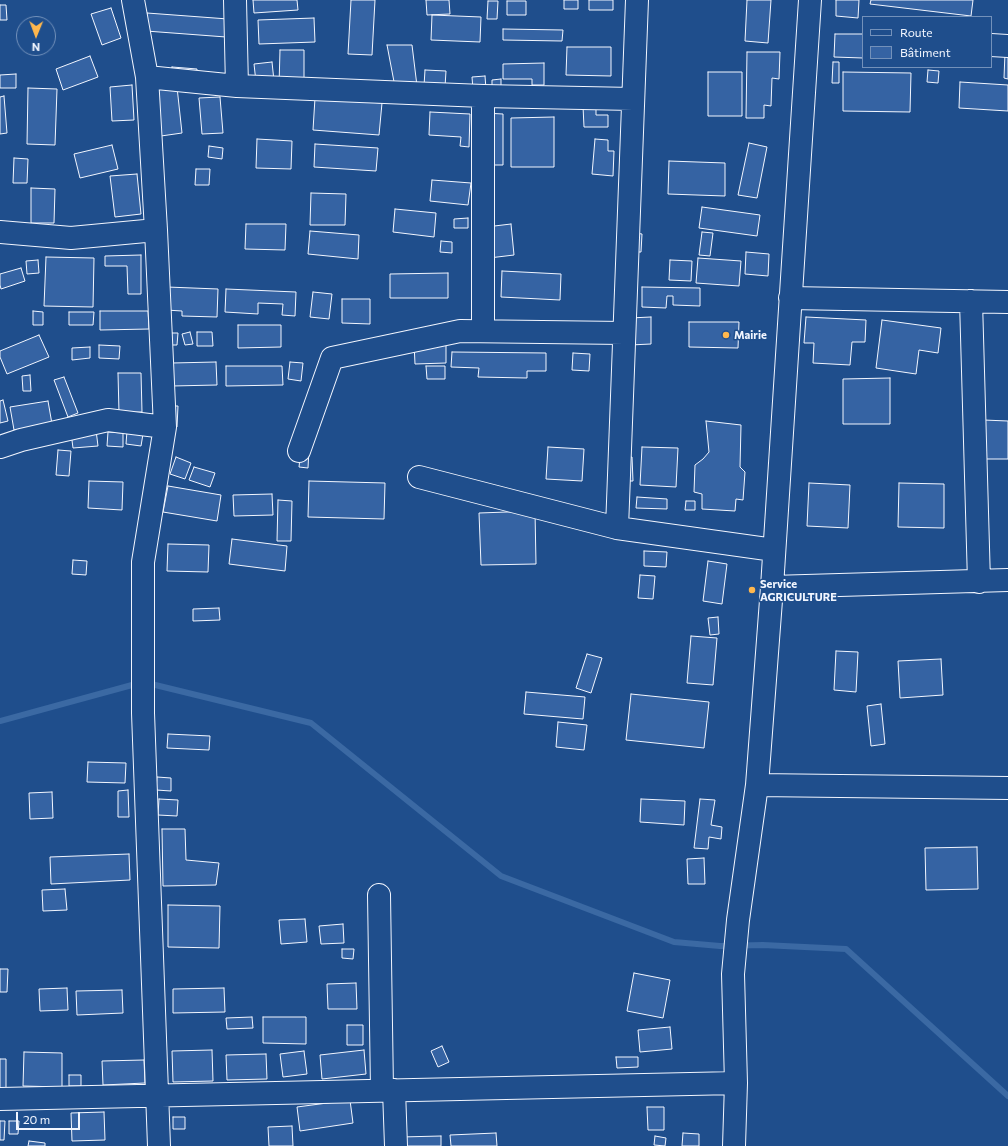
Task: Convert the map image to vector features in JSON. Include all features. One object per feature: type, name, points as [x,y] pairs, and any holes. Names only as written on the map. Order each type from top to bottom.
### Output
[{"type":"street","points":[[133,0],[147,77],[165,427],[143,562],[143,713],[159,1146]]},
{"type":"street","points":[[235,0],[237,86]]},
{"type":"street","points":[[616,528],[637,0]]},
{"type":"street","points":[[734,1146],[736,1083],[733,974],[738,920],[757,785],[772,587],[810,0]]},
{"type":"street","points":[[992,45],[1008,46]]},
{"type":"street","points":[[147,77],[237,86],[483,96],[633,99]]},
{"type":"street","points":[[483,96],[483,331]]},
{"type":"street","points":[[0,232],[71,238],[156,230]]},
{"type":"street","points":[[790,298],[1008,302]]},
{"type":"street","points":[[971,301],[979,582]]},
{"type":"street","points":[[299,451],[332,358],[460,331],[624,334]]},
{"type":"street","points":[[0,447],[22,440],[108,420],[165,427]]},
{"type":"street","points":[[419,477],[616,528],[774,550]]},
{"type":"street","points":[[772,587],[1008,580]]},
{"type":"street","points":[[757,785],[1008,788]]},
{"type":"street","points":[[379,895],[388,1090],[396,1146]]},
{"type":"street","points":[[0,1098],[736,1083]]},
{"type":"building","points":[[253,0],[297,0],[298,10],[254,13]]},
{"type":"building","points":[[351,0],[375,0],[372,55],[348,54]]},
{"type":"building","points":[[426,0],[449,0],[450,14],[427,15]]},
{"type":"building","points":[[564,0],[578,0],[578,9],[564,9]]},
{"type":"building","points":[[589,0],[613,0],[613,10],[589,10]]},
{"type":"building","points":[[747,0],[771,0],[768,43],[745,41]]},
{"type":"building","points":[[836,0],[859,0],[858,18],[836,16]]},
{"type":"building","points":[[871,0],[973,0],[971,16],[870,4]]},
{"type":"building","points":[[488,1],[498,1],[497,19],[487,19]]},
{"type":"building","points":[[507,1],[526,1],[526,15],[507,15]]},
{"type":"building","points":[[0,5],[6,5],[7,20],[0,20]]},
{"type":"building","points":[[111,8],[121,38],[102,45],[91,14]]},
{"type":"building","points":[[147,13],[228,19],[226,37],[146,31]]},
{"type":"building","points":[[432,15],[481,17],[480,42],[431,40]]},
{"type":"building","points":[[314,18],[315,42],[259,44],[258,20]]},
{"type":"building","points":[[503,29],[563,30],[562,41],[503,40]]},
{"type":"building","points":[[835,34],[862,34],[862,58],[834,57]]},
{"type":"building","points":[[387,45],[412,45],[417,86],[395,87]]},
{"type":"building","points":[[567,47],[611,47],[611,76],[566,75]]},
{"type":"building","points":[[280,50],[304,50],[304,86],[279,86]]},
{"type":"building","points":[[747,52],[780,52],[779,79],[772,78],[771,106],[764,105],[764,118],[746,118]]},
{"type":"building","points":[[1005,53],[1008,53],[1008,79],[1004,78]]},
{"type":"building","points":[[90,56],[98,77],[63,90],[56,69]]},
{"type":"building","points":[[272,62],[274,81],[256,82],[254,64]]},
{"type":"building","points":[[833,62],[839,62],[839,83],[832,83]]},
{"type":"building","points":[[544,63],[544,85],[532,85],[532,79],[503,79],[503,64]]},
{"type":"building","points":[[172,67],[197,69],[196,80],[171,78]]},
{"type":"building","points":[[425,70],[446,71],[445,87],[424,86]]},
{"type":"building","points":[[928,70],[939,71],[938,83],[927,82]]},
{"type":"building","points":[[708,72],[742,72],[742,116],[708,116]]},
{"type":"building","points":[[843,72],[911,73],[910,112],[843,111]]},
{"type":"building","points":[[16,74],[16,88],[0,88],[0,75]]},
{"type":"building","points":[[485,76],[486,89],[473,90],[472,77]]},
{"type":"building","points":[[501,79],[501,93],[492,94],[492,80]]},
{"type":"building","points":[[960,82],[1008,85],[1008,111],[959,108]]},
{"type":"building","points":[[132,85],[134,120],[112,121],[110,87]]},
{"type":"building","points":[[177,87],[182,133],[161,136],[156,89]]},
{"type":"building","points":[[28,88],[57,89],[55,145],[27,144]]},
{"type":"building","points":[[4,96],[7,133],[0,134],[0,97]]},
{"type":"building","points":[[220,97],[223,133],[202,134],[199,98]]},
{"type":"building","points":[[315,98],[382,103],[379,135],[313,130]]},
{"type":"building","points":[[583,106],[596,106],[596,115],[608,115],[608,127],[584,127]]},
{"type":"building","points":[[430,112],[470,114],[469,147],[460,146],[461,137],[429,135]]},
{"type":"building","points":[[485,113],[503,114],[503,165],[485,165]]},
{"type":"building","points":[[554,117],[554,167],[511,167],[511,118]]},
{"type":"building","points":[[257,139],[292,141],[291,169],[256,168]]},
{"type":"building","points":[[595,139],[608,140],[608,151],[614,151],[613,176],[592,174]]},
{"type":"building","points":[[749,143],[767,147],[757,198],[738,195]]},
{"type":"building","points":[[315,144],[378,148],[376,171],[314,167]]},
{"type":"building","points":[[112,145],[118,169],[80,178],[74,154]]},
{"type":"building","points":[[209,146],[223,148],[222,159],[208,157]]},
{"type":"building","points":[[14,158],[28,159],[27,183],[13,183]]},
{"type":"building","points":[[669,161],[725,163],[725,196],[668,194]]},
{"type":"building","points":[[196,169],[210,169],[209,185],[195,185]]},
{"type":"building","points":[[137,174],[141,214],[115,217],[110,176]]},
{"type":"building","points":[[432,180],[471,183],[468,205],[430,201]]},
{"type":"building","points":[[31,188],[55,189],[54,223],[31,223]]},
{"type":"building","points":[[311,193],[346,194],[345,225],[310,225]]},
{"type":"building","points":[[702,207],[760,215],[757,236],[699,228]]},
{"type":"building","points":[[395,209],[436,213],[434,237],[393,232]]},
{"type":"building","points":[[468,218],[468,228],[454,228],[454,219]]},
{"type":"building","points":[[246,224],[286,224],[285,250],[245,249]]},
{"type":"building","points":[[511,224],[514,255],[489,258],[486,227]]},
{"type":"building","points":[[310,231],[359,235],[358,259],[308,254]]},
{"type":"building","points":[[702,232],[713,233],[710,256],[699,255]]},
{"type":"building","points":[[635,233],[642,234],[641,252],[635,252]]},
{"type":"building","points":[[441,241],[452,242],[452,253],[440,252]]},
{"type":"building","points":[[746,252],[769,254],[768,276],[745,274]]},
{"type":"building","points":[[141,255],[141,294],[128,294],[127,266],[105,266],[105,256]]},
{"type":"building","points":[[46,257],[94,258],[93,307],[44,306]]},
{"type":"building","points":[[698,258],[741,261],[739,286],[696,283]]},
{"type":"building","points":[[38,260],[39,273],[27,274],[26,261]]},
{"type":"building","points":[[670,260],[692,261],[691,281],[669,280]]},
{"type":"building","points":[[21,268],[25,281],[1,289],[0,274]]},
{"type":"building","points":[[502,271],[561,274],[560,300],[501,297]]},
{"type":"building","points":[[448,273],[448,298],[390,298],[390,274]]},
{"type":"building","points":[[167,287],[218,289],[217,317],[182,316],[182,311],[166,310]]},
{"type":"building","points":[[642,287],[700,288],[700,306],[673,305],[673,296],[667,296],[666,308],[642,307]]},
{"type":"building","points":[[226,289],[296,292],[295,316],[282,315],[283,304],[258,303],[258,314],[225,312]]},
{"type":"building","points":[[313,292],[332,294],[329,319],[310,317]]},
{"type":"building","points":[[342,299],[370,299],[370,324],[342,323]]},
{"type":"building","points":[[33,311],[43,312],[43,325],[33,325]]},
{"type":"building","points":[[100,311],[148,311],[149,329],[100,330]]},
{"type":"building","points":[[69,312],[94,312],[93,325],[69,325]]},
{"type":"building","points":[[651,317],[651,344],[630,345],[630,318]]},
{"type":"building","points":[[806,317],[866,320],[865,342],[852,342],[850,365],[813,363],[814,343],[804,343]]},
{"type":"building","points":[[882,320],[941,328],[938,353],[919,350],[916,374],[876,368]]},
{"type":"building","points":[[689,322],[739,322],[738,348],[689,347]]},
{"type":"building","points":[[238,325],[281,325],[281,347],[238,348]]},
{"type":"building","points":[[190,332],[193,344],[185,345],[182,334]]},
{"type":"building","points":[[197,332],[212,332],[213,346],[197,346]]},
{"type":"building","points":[[168,333],[178,333],[177,345],[167,345]]},
{"type":"building","points":[[39,335],[49,357],[7,374],[0,357],[0,351]]},
{"type":"building","points":[[446,342],[446,363],[415,364],[414,343]]},
{"type":"building","points":[[99,345],[120,346],[119,359],[99,358]]},
{"type":"building","points":[[90,347],[90,358],[72,360],[72,348]]},
{"type":"building","points":[[452,352],[546,353],[546,371],[527,371],[527,378],[478,377],[479,368],[451,367]]},
{"type":"building","points":[[573,353],[590,354],[589,371],[572,370]]},
{"type":"building","points":[[216,362],[217,385],[172,386],[172,363]]},
{"type":"building","points":[[290,362],[303,363],[301,381],[288,379]]},
{"type":"building","points":[[226,366],[282,366],[283,385],[226,386]]},
{"type":"building","points":[[426,366],[445,366],[445,379],[427,379]]},
{"type":"building","points":[[118,373],[141,373],[142,412],[119,413]]},
{"type":"building","points":[[30,375],[31,391],[23,391],[22,376]]},
{"type":"building","points":[[64,377],[78,413],[68,417],[54,380]]},
{"type":"building","points":[[890,378],[890,424],[843,424],[843,379]]},
{"type":"building","points":[[3,400],[8,421],[0,423],[0,401]]},
{"type":"building","points":[[48,401],[52,424],[14,430],[10,407]]},
{"type":"building","points":[[167,406],[178,406],[177,427],[167,427]]},
{"type":"building","points":[[983,420],[1008,421],[1008,459],[982,459]]},
{"type":"building","points":[[706,421],[741,425],[740,467],[745,472],[743,500],[736,499],[735,511],[702,509],[702,494],[694,492],[695,465],[709,452]]},
{"type":"building","points":[[96,430],[98,446],[73,448],[71,433]]},
{"type":"building","points":[[127,431],[143,434],[141,446],[126,444]]},
{"type":"building","points":[[108,432],[123,433],[123,447],[107,446]]},
{"type":"building","points":[[548,447],[584,449],[582,481],[546,479]]},
{"type":"building","points":[[642,447],[678,448],[676,487],[640,485]]},
{"type":"building","points":[[301,449],[309,449],[308,468],[299,467]]},
{"type":"building","points":[[58,450],[71,451],[69,476],[56,475]]},
{"type":"building","points":[[176,457],[191,463],[185,479],[170,474]]},
{"type":"building","points":[[625,457],[632,457],[633,481],[626,481]]},
{"type":"building","points":[[194,467],[215,473],[210,487],[189,480]]},
{"type":"building","points":[[89,481],[123,482],[122,510],[88,508]]},
{"type":"building","points":[[309,481],[385,483],[384,519],[308,517]]},
{"type":"building","points":[[809,483],[850,485],[848,528],[807,526]]},
{"type":"building","points":[[899,483],[944,484],[944,528],[898,527]]},
{"type":"building","points":[[168,486],[221,495],[217,521],[163,512]]},
{"type":"building","points":[[272,494],[273,515],[234,516],[233,495]]},
{"type":"building","points":[[637,497],[667,499],[667,509],[636,508]]},
{"type":"building","points":[[278,500],[292,501],[291,541],[277,541]]},
{"type":"building","points":[[686,501],[695,501],[695,510],[685,510]]},
{"type":"building","points":[[535,511],[536,564],[481,565],[479,513]]},
{"type":"building","points":[[232,539],[287,546],[285,571],[229,564]]},
{"type":"building","points":[[168,544],[209,545],[208,572],[167,571]]},
{"type":"building","points":[[644,551],[667,552],[666,567],[644,566]]},
{"type":"building","points":[[73,560],[87,561],[86,575],[72,574]]},
{"type":"building","points":[[708,561],[727,564],[722,604],[703,601]]},
{"type":"building","points":[[640,575],[655,576],[653,599],[638,598]]},
{"type":"building","points":[[219,608],[220,620],[193,621],[193,609]]},
{"type":"building","points":[[718,617],[719,634],[710,635],[708,618]]},
{"type":"building","points":[[691,636],[717,638],[713,685],[687,683]]},
{"type":"building","points":[[836,651],[858,652],[856,692],[834,690]]},
{"type":"building","points":[[587,654],[602,658],[591,693],[576,688]]},
{"type":"building","points":[[941,659],[943,695],[900,698],[898,661]]},
{"type":"building","points":[[526,692],[585,697],[583,719],[524,714]]},
{"type":"building","points":[[631,694],[709,702],[704,748],[626,740]]},
{"type":"building","points":[[881,704],[885,744],[871,746],[867,706]]},
{"type":"building","points":[[558,722],[587,725],[584,750],[556,747]]},
{"type":"building","points":[[168,734],[210,736],[209,750],[167,748]]},
{"type":"building","points":[[88,762],[126,763],[125,783],[87,782]]},
{"type":"building","points":[[157,777],[171,778],[171,791],[156,790]]},
{"type":"building","points":[[128,790],[129,817],[118,817],[118,791]]},
{"type":"building","points":[[52,792],[53,818],[30,819],[29,793]]},
{"type":"building","points":[[159,799],[178,800],[177,816],[158,815]]},
{"type":"building","points":[[641,799],[685,801],[684,825],[640,822]]},
{"type":"building","points":[[700,799],[715,800],[711,825],[722,827],[721,839],[709,837],[708,849],[694,848]]},
{"type":"building","points":[[162,829],[185,829],[186,860],[219,863],[216,885],[163,886]]},
{"type":"building","points":[[977,847],[978,889],[926,890],[925,848]]},
{"type":"building","points":[[129,854],[130,880],[51,884],[50,857]]},
{"type":"building","points":[[704,858],[705,884],[688,884],[687,859]]},
{"type":"building","points":[[65,889],[67,910],[43,911],[42,890]]},
{"type":"building","points":[[168,905],[220,906],[219,948],[168,947]]},
{"type":"building","points":[[305,919],[307,942],[281,944],[279,920]]},
{"type":"building","points":[[343,924],[344,943],[321,944],[319,926]]},
{"type":"building","points":[[342,949],[354,949],[353,959],[342,958]]},
{"type":"building","points":[[0,969],[8,969],[7,992],[0,992]]},
{"type":"building","points":[[634,973],[670,980],[663,1018],[627,1011]]},
{"type":"building","points":[[356,983],[357,1009],[328,1009],[327,984]]},
{"type":"building","points":[[67,988],[68,1010],[40,1011],[39,989]]},
{"type":"building","points":[[224,988],[225,1012],[173,1013],[173,989]]},
{"type":"building","points":[[122,990],[123,1013],[77,1015],[76,991]]},
{"type":"building","points":[[252,1017],[253,1028],[227,1029],[226,1018]]},
{"type":"building","points":[[263,1017],[306,1017],[306,1044],[263,1043]]},
{"type":"building","points":[[347,1025],[363,1025],[363,1045],[347,1045]]},
{"type":"building","points":[[670,1027],[672,1049],[640,1052],[638,1030]]},
{"type":"building","points":[[442,1046],[449,1062],[438,1067],[431,1051]]},
{"type":"building","points":[[212,1050],[213,1081],[173,1082],[172,1051]]},
{"type":"building","points":[[364,1050],[366,1074],[322,1079],[320,1055]]},
{"type":"building","points":[[304,1051],[307,1074],[283,1077],[280,1054]]},
{"type":"building","points":[[24,1052],[62,1053],[62,1087],[23,1086]]},
{"type":"building","points":[[266,1054],[267,1079],[227,1080],[226,1055]]},
{"type":"building","points":[[616,1057],[638,1057],[638,1067],[617,1068]]},
{"type":"building","points":[[0,1059],[6,1059],[6,1088],[0,1088]]},
{"type":"building","points":[[144,1060],[145,1083],[103,1085],[102,1061]]},
{"type":"building","points":[[69,1075],[81,1075],[81,1086],[69,1086]]},
{"type":"building","points":[[350,1100],[353,1123],[300,1131],[297,1107]]},
{"type":"building","points":[[647,1107],[664,1107],[664,1130],[648,1130]]},
{"type":"building","points":[[104,1112],[105,1140],[72,1141],[71,1113]]},
{"type":"building","points":[[173,1117],[185,1117],[185,1129],[173,1129]]},
{"type":"building","points":[[0,1121],[5,1121],[4,1140],[0,1140]]},
{"type":"building","points":[[9,1121],[19,1121],[18,1134],[9,1134]]},
{"type":"building","points":[[292,1126],[293,1146],[269,1146],[268,1127]]},
{"type":"building","points":[[496,1133],[497,1146],[451,1146],[450,1135]]},
{"type":"building","points":[[683,1133],[699,1134],[699,1146],[682,1146]]},
{"type":"building","points":[[441,1136],[441,1146],[401,1146],[401,1137]]},
{"type":"building","points":[[655,1136],[666,1138],[665,1146],[654,1145]]},
{"type":"building","points":[[29,1141],[45,1143],[45,1146],[28,1146]]},
{"type":"waterway","points":[[0,721],[143,682],[311,723],[501,876],[674,942],[720,946],[763,945],[846,949],[1008,1096]]},
{"type":"place","name":"Mairie","points":[[726,335]]},
{"type":"place","name":"Service AGRICULTURE","points":[[752,590]]}]
